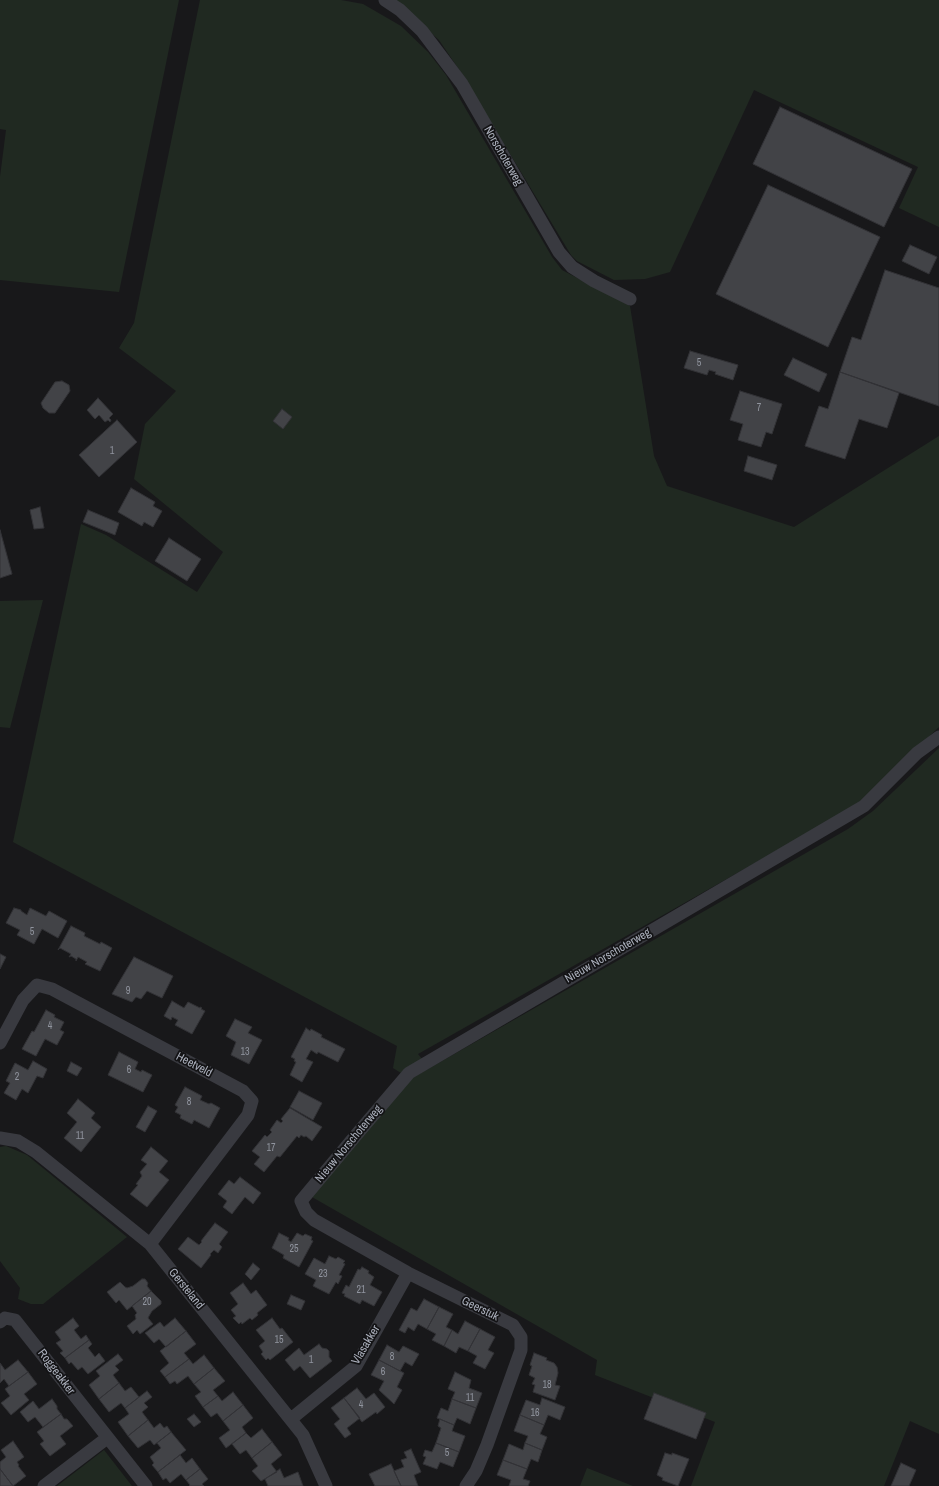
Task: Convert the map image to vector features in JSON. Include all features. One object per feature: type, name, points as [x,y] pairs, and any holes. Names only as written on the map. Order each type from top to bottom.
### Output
[{"type":"street","name":"Norschoterweg","points":[[385,0],[400,10],[422,31],[462,84],[559,252],[572,267],[594,281],[630,299]]},
{"type":"street","name":"Nieuw Norschoterweg","points":[[301,1201],[409,1073],[864,806],[917,753],[939,737]]},
{"type":"street","name":"Heetveld","points":[[0,1043],[23,1000],[37,985],[52,989],[236,1087],[243,1091],[252,1101],[248,1115],[150,1244]]},
{"type":"street","name":"Gersteland","points":[[0,1138],[18,1141],[36,1152],[150,1244],[303,1435],[326,1486]]},
{"type":"street","name":"Geerstuk","points":[[301,1201],[306,1212],[314,1220],[408,1273],[513,1325],[521,1336],[521,1350],[487,1445],[476,1471],[466,1486]]},
{"type":"street","name":"Vlasakker","points":[[291,1419],[356,1366],[408,1273]]},
{"type":"street","name":"Roggeakker","points":[[0,1322],[5,1318],[15,1320],[146,1486]]},
{"type":"street","points":[[44,1486],[107,1438]]},
{"type":"shaded area","points":[[0,0],[179,0],[119,292],[0,280],[0,177],[6,130],[0,129]]},
{"type":"shaded area","points":[[200,0],[341,0],[363,4],[401,26],[428,52],[446,75],[552,257],[562,270],[630,306],[654,456],[667,486],[794,527],[939,436],[939,727],[859,804],[418,1054],[422,1059],[401,1073],[393,1068],[397,1046],[13,842],[81,524],[106,535],[197,592],[223,552],[134,479],[145,424],[176,391],[119,348],[134,323]]},
{"type":"shaded area","points":[[388,0],[939,0],[939,227],[899,208],[918,167],[754,90],[670,272],[645,279],[614,280],[577,261],[571,255],[460,71],[439,40],[411,15]]},
{"type":"shaded area","points":[[43,600],[10,728],[0,727],[0,601]]},
{"type":"shaded area","points":[[939,748],[939,1434],[910,1421],[884,1486],[691,1486],[715,1422],[595,1375],[597,1360],[312,1197],[407,1081],[848,829],[873,811]]},
{"type":"shaded area","points":[[6,1146],[27,1155],[127,1237],[43,1304],[31,1304],[18,1299],[20,1288],[0,1261],[0,1147]]},
{"type":"shaded area","points":[[104,1450],[132,1486],[57,1486]]},
{"type":"shaded area","points":[[587,1468],[633,1486],[580,1486]]},
{"type":"building","points":[[780,107],[912,169],[884,227],[753,164]]},
{"type":"building","points":[[768,185],[880,237],[828,347],[716,294]]},
{"type":"building","points":[[910,245],[937,257],[929,274],[902,261]]},
{"type":"building","points":[[885,270],[939,288],[939,406],[840,372],[852,337],[861,340]]},
{"type":"building","points":[[690,351],[738,365],[733,380],[715,374],[716,372],[709,370],[707,375],[684,368]]},
{"type":"building","points":[[793,358],[827,374],[819,392],[784,375]]},
{"type":"building","points":[[840,372],[899,393],[887,428],[859,419],[845,459],[805,446],[819,406],[828,409]]},
{"type":"building","points":[[62,381],[69,385],[70,391],[55,413],[49,413],[43,408],[41,403],[55,382]]},
{"type":"building","points":[[740,391],[782,404],[772,434],[766,432],[761,447],[738,440],[743,424],[730,420]]},
{"type":"building","points":[[98,398],[113,414],[109,418],[111,420],[110,422],[108,420],[105,422],[99,415],[95,419],[87,410]]},
{"type":"building","points":[[282,409],[292,417],[283,429],[273,421]]},
{"type":"building","points":[[117,420],[137,442],[99,477],[79,455]]},
{"type":"building","points":[[748,456],[777,465],[772,480],[744,471]]},
{"type":"building","points":[[131,488],[155,502],[153,506],[162,511],[153,527],[144,522],[142,526],[118,512]]},
{"type":"building","points":[[40,507],[44,528],[34,529],[30,510]]},
{"type":"building","points":[[88,510],[119,523],[115,535],[83,522]]},
{"type":"building","points":[[0,530],[12,574],[0,578]]},
{"type":"building","points":[[169,538],[201,559],[187,581],[155,561]]},
{"type":"building","points":[[14,908],[21,910],[27,915],[30,908],[46,916],[49,911],[67,921],[58,938],[42,929],[34,944],[17,935],[20,930],[6,923]]},
{"type":"building","points":[[71,926],[85,933],[84,936],[112,948],[100,971],[85,964],[87,962],[78,957],[76,961],[76,959],[71,956],[69,957],[71,954],[60,948],[58,950]]},
{"type":"building","points":[[0,954],[6,957],[0,969]]},
{"type":"building","points":[[134,957],[173,976],[162,998],[147,991],[141,999],[136,997],[132,1002],[112,994]]},
{"type":"building","points":[[172,1001],[184,1008],[188,1002],[202,1008],[201,1009],[205,1011],[192,1034],[175,1025],[178,1020],[172,1017],[171,1020],[164,1016]]},
{"type":"building","points":[[46,1010],[55,1015],[54,1017],[64,1022],[60,1030],[64,1032],[57,1045],[45,1039],[36,1056],[22,1049],[32,1031],[34,1032]]},
{"type":"building","points":[[235,1019],[252,1027],[248,1033],[262,1040],[249,1064],[231,1055],[236,1042],[226,1036]]},
{"type":"building","points":[[306,1028],[310,1031],[311,1029],[322,1035],[321,1037],[345,1049],[338,1062],[318,1052],[317,1054],[311,1050],[306,1059],[313,1062],[302,1082],[290,1075],[296,1062],[294,1061],[295,1059],[291,1057]]},
{"type":"building","points":[[119,1052],[138,1062],[135,1069],[141,1072],[142,1070],[152,1075],[143,1092],[108,1075]]},
{"type":"building","points":[[33,1061],[47,1069],[43,1078],[37,1076],[28,1093],[22,1089],[16,1100],[4,1093],[10,1083],[6,1081],[15,1063],[28,1070]]},
{"type":"building","points":[[71,1062],[82,1068],[77,1076],[67,1071]]},
{"type":"building","points":[[185,1087],[202,1096],[200,1100],[209,1104],[211,1103],[220,1108],[209,1128],[194,1120],[192,1124],[180,1118],[181,1115],[175,1112],[178,1107],[175,1105]]},
{"type":"building","points":[[299,1091],[322,1103],[313,1120],[290,1107]]},
{"type":"building","points":[[78,1099],[95,1113],[91,1118],[101,1127],[81,1152],[64,1138],[77,1122],[67,1113]]},
{"type":"building","points":[[148,1106],[157,1111],[145,1132],[136,1127]]},
{"type":"building","points":[[290,1108],[322,1127],[312,1141],[306,1136],[304,1137],[301,1135],[299,1138],[297,1136],[280,1157],[277,1156],[264,1172],[254,1164],[260,1157],[252,1151],[265,1135],[267,1137],[272,1132],[270,1130],[277,1120],[281,1123],[283,1121],[281,1119]]},
{"type":"building","points":[[151,1147],[168,1161],[159,1172],[169,1180],[147,1207],[130,1194],[138,1185],[136,1184],[142,1176],[140,1172],[147,1164],[141,1160]]},
{"type":"building","points":[[240,1177],[261,1193],[253,1204],[245,1197],[232,1214],[223,1207],[227,1201],[218,1194],[229,1180],[234,1184]]},
{"type":"building","points":[[215,1223],[228,1232],[219,1244],[222,1247],[218,1253],[214,1250],[201,1268],[178,1249],[188,1237],[199,1245]]},
{"type":"building","points":[[279,1233],[289,1238],[288,1240],[291,1242],[297,1233],[303,1236],[305,1234],[312,1237],[311,1240],[313,1241],[299,1267],[283,1258],[284,1255],[272,1248]]},
{"type":"building","points":[[329,1256],[336,1259],[338,1257],[345,1261],[343,1263],[345,1264],[339,1275],[342,1276],[338,1284],[336,1282],[329,1294],[313,1286],[316,1280],[305,1274],[314,1258],[325,1264]]},
{"type":"building","points":[[253,1263],[260,1269],[251,1280],[245,1274]]},
{"type":"building","points":[[362,1267],[369,1271],[368,1273],[374,1277],[370,1285],[382,1292],[374,1306],[362,1300],[360,1304],[344,1296],[345,1294],[342,1293],[346,1285],[349,1287],[358,1269],[360,1270]]},
{"type":"building","points":[[142,1279],[145,1279],[148,1283],[147,1286],[151,1291],[127,1310],[119,1300],[116,1303],[107,1292],[120,1282],[127,1288],[133,1286]]},
{"type":"building","points":[[243,1283],[251,1294],[256,1290],[267,1305],[257,1313],[258,1315],[252,1320],[250,1318],[242,1324],[241,1322],[239,1324],[233,1318],[236,1316],[231,1310],[238,1304],[230,1293]]},
{"type":"building","points":[[151,1291],[161,1301],[161,1304],[152,1311],[148,1318],[153,1324],[140,1334],[137,1330],[133,1334],[127,1326],[136,1319],[135,1315],[137,1313],[132,1306]]},
{"type":"building","points":[[291,1295],[305,1301],[301,1310],[287,1304]]},
{"type":"building","points":[[424,1299],[439,1307],[427,1329],[418,1324],[414,1331],[408,1327],[405,1333],[399,1330],[411,1308],[417,1311]]},
{"type":"building","points":[[439,1307],[453,1314],[446,1327],[452,1330],[444,1346],[432,1340],[436,1334],[427,1329]]},
{"type":"building","points":[[73,1318],[79,1326],[74,1330],[81,1339],[86,1335],[89,1340],[65,1358],[60,1353],[63,1351],[56,1343],[61,1340],[55,1332]]},
{"type":"building","points":[[175,1318],[186,1331],[166,1347],[159,1339],[154,1343],[145,1333],[160,1322],[164,1327]]},
{"type":"building","points":[[272,1318],[280,1329],[282,1328],[293,1342],[270,1360],[268,1358],[266,1360],[261,1354],[263,1352],[259,1346],[265,1341],[256,1330]]},
{"type":"building","points":[[465,1321],[480,1329],[468,1351],[459,1347],[456,1353],[444,1346],[452,1330],[458,1334]]},
{"type":"building","points":[[480,1329],[495,1337],[488,1350],[494,1353],[485,1369],[473,1363],[477,1356],[468,1351]]},
{"type":"building","points":[[186,1331],[196,1344],[184,1353],[189,1359],[165,1377],[160,1371],[169,1363],[160,1351]]},
{"type":"building","points":[[89,1340],[92,1344],[88,1348],[95,1357],[99,1353],[105,1361],[88,1374],[82,1367],[78,1370],[71,1362],[69,1364],[65,1358]]},
{"type":"building","points":[[319,1344],[322,1348],[329,1351],[329,1357],[332,1361],[310,1378],[300,1366],[294,1371],[285,1360],[299,1348],[304,1355]]},
{"type":"building","points":[[387,1345],[399,1352],[403,1346],[419,1354],[412,1366],[405,1362],[400,1371],[379,1360]]},
{"type":"building","points":[[534,1353],[547,1358],[546,1360],[554,1363],[557,1367],[558,1373],[555,1385],[560,1386],[555,1400],[533,1392],[535,1385],[532,1384],[535,1378],[529,1375],[532,1366],[530,1365]]},
{"type":"building","points":[[118,1354],[123,1360],[115,1366],[119,1370],[113,1375],[119,1383],[99,1399],[89,1385],[100,1376],[96,1371]]},
{"type":"building","points":[[204,1355],[214,1368],[194,1384],[188,1376],[177,1384],[175,1381],[170,1384],[165,1377],[189,1359],[193,1364]]},
{"type":"building","points":[[18,1360],[28,1372],[9,1386],[4,1379],[0,1383],[0,1363],[5,1370]]},
{"type":"building","points":[[379,1360],[404,1373],[397,1387],[402,1390],[394,1404],[379,1390],[384,1381],[371,1375]]},
{"type":"building","points":[[214,1368],[225,1381],[213,1390],[218,1396],[203,1407],[195,1396],[201,1392],[194,1384]]},
{"type":"building","points":[[28,1372],[37,1384],[24,1394],[29,1400],[11,1415],[1,1403],[10,1396],[5,1389]]},
{"type":"building","points":[[455,1372],[471,1380],[469,1388],[482,1393],[476,1408],[452,1399],[455,1392],[448,1389]]},
{"type":"building","points":[[119,1383],[125,1391],[131,1387],[139,1397],[125,1408],[121,1403],[109,1412],[99,1399]]},
{"type":"building","points":[[357,1388],[366,1399],[374,1393],[385,1407],[377,1414],[376,1412],[362,1422],[344,1398]]},
{"type":"building","points":[[147,1391],[152,1397],[144,1403],[148,1407],[142,1412],[148,1420],[128,1436],[118,1422],[129,1414],[125,1408]]},
{"type":"building","points":[[233,1392],[243,1405],[223,1421],[217,1413],[211,1417],[203,1407],[218,1396],[222,1401]]},
{"type":"building","points":[[654,1393],[706,1413],[696,1439],[644,1419]]},
{"type":"building","points":[[344,1398],[360,1418],[347,1428],[351,1434],[345,1438],[334,1424],[340,1419],[331,1408]]},
{"type":"building","points":[[542,1398],[565,1407],[560,1420],[548,1415],[544,1425],[520,1415],[526,1400],[540,1405]]},
{"type":"building","points":[[52,1399],[61,1414],[43,1427],[35,1417],[28,1422],[20,1412],[33,1401],[39,1409]]},
{"type":"building","points":[[452,1399],[476,1408],[470,1424],[457,1418],[454,1425],[437,1418],[441,1408],[448,1411]]},
{"type":"building","points":[[243,1405],[253,1418],[242,1427],[246,1433],[226,1448],[219,1438],[230,1430],[223,1421]]},
{"type":"building","points":[[61,1414],[64,1419],[67,1419],[73,1426],[60,1436],[66,1444],[50,1456],[40,1444],[44,1441],[37,1432]]},
{"type":"building","points":[[194,1414],[201,1422],[194,1427],[187,1419]]},
{"type":"building","points":[[520,1415],[544,1425],[540,1434],[547,1437],[542,1450],[525,1443],[528,1436],[514,1431]]},
{"type":"building","points":[[440,1419],[454,1425],[452,1431],[465,1436],[459,1452],[436,1443],[441,1428],[438,1426]]},
{"type":"building","points":[[148,1420],[154,1428],[160,1423],[164,1428],[167,1426],[171,1432],[154,1445],[150,1440],[138,1448],[128,1436]]},
{"type":"building","points":[[262,1429],[272,1442],[252,1458],[246,1450],[240,1454],[232,1444],[246,1433],[251,1438]]},
{"type":"building","points":[[171,1432],[186,1450],[158,1472],[152,1465],[154,1463],[150,1457],[161,1448],[157,1443]]},
{"type":"building","points":[[13,1441],[24,1457],[17,1462],[19,1465],[18,1466],[26,1476],[13,1486],[0,1469],[0,1462],[6,1457],[1,1450]]},
{"type":"building","points":[[272,1442],[282,1455],[271,1464],[277,1472],[261,1481],[252,1471],[258,1466],[252,1458]]},
{"type":"building","points":[[436,1443],[459,1452],[453,1467],[440,1462],[437,1469],[423,1464],[426,1457],[423,1456],[425,1450],[432,1452]]},
{"type":"building","points":[[525,1443],[542,1450],[538,1462],[531,1459],[527,1469],[503,1460],[509,1444],[523,1450]]},
{"type":"building","points":[[411,1449],[421,1472],[414,1475],[418,1486],[401,1486],[394,1471],[404,1467],[401,1460],[407,1458],[404,1452]]},
{"type":"building","points":[[665,1453],[672,1455],[672,1453],[689,1459],[678,1486],[662,1480],[663,1478],[657,1475]]},
{"type":"building","points":[[180,1455],[186,1463],[192,1458],[200,1469],[186,1480],[181,1474],[170,1483],[166,1478],[163,1480],[158,1472]]},
{"type":"building","points":[[503,1460],[527,1469],[523,1479],[530,1481],[528,1486],[509,1486],[511,1480],[497,1475]]},
{"type":"building","points":[[901,1463],[916,1470],[909,1486],[891,1486]]},
{"type":"building","points":[[391,1464],[401,1486],[375,1486],[369,1474]]},
{"type":"building","points":[[0,1469],[13,1486],[0,1486]]},
{"type":"building","points":[[200,1469],[208,1479],[202,1484],[204,1486],[189,1486],[190,1485],[186,1480]]},
{"type":"building","points":[[280,1469],[284,1478],[298,1472],[303,1486],[268,1486],[265,1479]]}]
